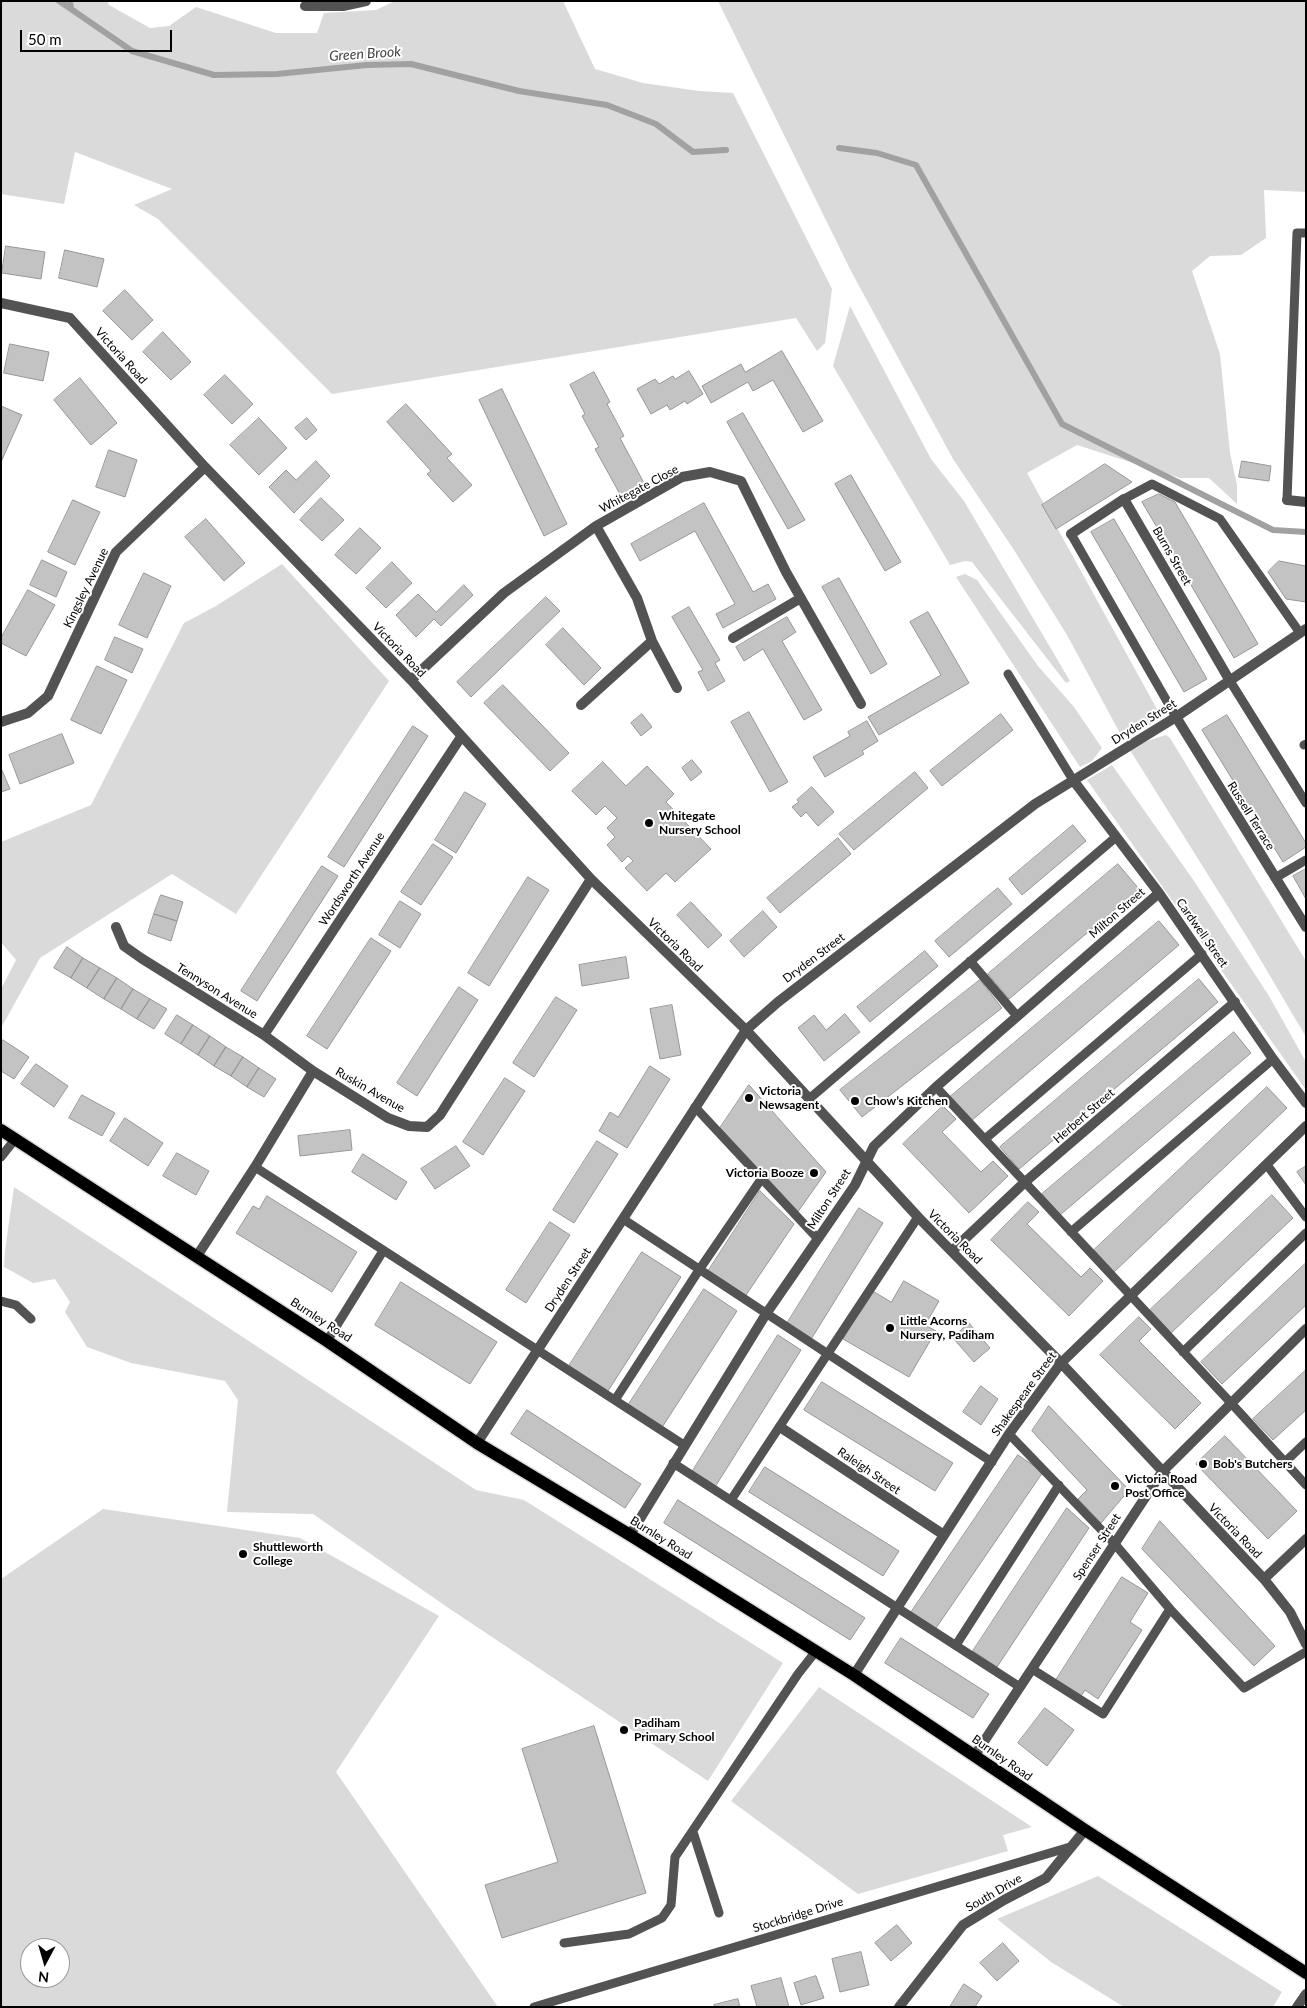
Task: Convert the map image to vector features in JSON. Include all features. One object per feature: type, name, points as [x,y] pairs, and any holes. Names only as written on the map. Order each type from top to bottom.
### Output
[{"type":"main road","name":"Burnley Road","points":[[1,1130],[327,1341],[477,1443],[854,1674],[1085,1830],[1306,1972]]},
{"type":"street","points":[[305,6],[343,6],[366,1]]},
{"type":"street","name":"Victoria Road","points":[[1,303],[70,318],[205,467],[410,680],[591,879],[746,1030],[918,1218],[1061,1364],[1264,1579],[1290,1612],[1306,1644]]},
{"type":"street","name":"Kingsley Avenue","points":[[1,722],[28,713],[48,696],[116,552],[205,467]]},
{"type":"street","name":"Whitegate Close","points":[[410,680],[504,592],[596,526],[682,477],[710,472],[741,481],[786,572],[861,704]]},
{"type":"street","points":[[1071,534],[1124,499]]},
{"type":"street","name":"Burns Street","points":[[1124,499],[1230,681]]},
{"type":"street","points":[[1287,500],[1306,502]]},
{"type":"street","points":[[596,526],[637,598],[652,641],[677,688]]},
{"type":"street","points":[[733,638],[801,598]]},
{"type":"street","name":"Dryden Street","points":[[477,1443],[536,1349],[746,1030],[778,1002],[1035,804],[1176,717],[1303,631]]},
{"type":"street","points":[[581,705],[652,641]]},
{"type":"street","name":"Russell Terrace","points":[[1176,717],[1306,927]]},
{"type":"street","name":"Wordsworth Avenue","points":[[264,1035],[461,737]]},
{"type":"street","name":"Cardwell Street","points":[[1073,780],[1159,893],[1273,1059],[1306,1103]]},
{"type":"street","name":"Ruskin Avenue","points":[[313,1071],[388,1118],[409,1126],[426,1127],[440,1115],[591,879]]},
{"type":"street","name":"Milton Street","points":[[630,1535],[766,1314],[855,1185],[874,1146],[936,1087],[1159,893]]},
{"type":"street","name":"Tennyson Avenue","points":[[116,927],[124,946],[140,958],[264,1035],[313,1071]]},
{"type":"street","name":"Herbert Street","points":[[952,1251],[1025,1182],[1234,1002]]},
{"type":"street","points":[[197,1256],[255,1167],[313,1071]]},
{"type":"street","name":"Shakespeare Street","points":[[854,1674],[1009,1434],[1061,1364],[1306,1126]]},
{"type":"street","name":"Spenser Street","points":[[975,1755],[1162,1472],[1306,1329]]},
{"type":"street","name":"Raleigh Street","points":[[780,1427],[944,1536]]},
{"type":"street","points":[[1264,1579],[1306,1539]]},
{"type":"street","name":"South Drive","points":[[897,2006],[963,1925],[1004,1900],[1046,1878],[1085,1830]]},
{"type":"street","points":[[1297,2007],[1306,1994]]},
{"type":"lane","points":[[1287,500],[1297,233],[1306,233]]},
{"type":"lane","points":[[1124,499],[1152,484],[1220,519],[1303,631]]},
{"type":"lane","points":[[1071,534],[1176,717]]},
{"type":"lane","points":[[1008,674],[1073,780]]},
{"type":"lane","points":[[1230,681],[1306,803]]},
{"type":"lane","points":[[809,1099],[1116,837]]},
{"type":"lane","points":[[1275,878],[1306,860]]},
{"type":"lane","points":[[985,1139],[1202,954]]},
{"type":"lane","points":[[970,961],[1018,1016]]},
{"type":"lane","points":[[1071,1232],[1273,1059]]},
{"type":"lane","points":[[936,1087],[1306,1485]]},
{"type":"lane","points":[[695,1107],[818,1239]]},
{"type":"lane","points":[[1,1157],[16,1138]]},
{"type":"lane","points":[[1267,1165],[1306,1217]]},
{"type":"lane","points":[[255,1167],[684,1445]]},
{"type":"lane","points":[[615,1400],[699,1270],[762,1178]]},
{"type":"lane","points":[[731,1500],[918,1218]]},
{"type":"lane","points":[[623,1219],[992,1462]]},
{"type":"lane","points":[[1183,1352],[1306,1233]]},
{"type":"lane","points":[[327,1341],[384,1251]]},
{"type":"lane","points":[[1,1301],[16,1305],[31,1318]]},
{"type":"lane","points":[[1009,1434],[1114,1543],[1170,1609],[1244,1688],[1306,1652]]},
{"type":"lane","points":[[1285,1462],[1306,1442]]},
{"type":"lane","points":[[673,1463],[1020,1686]]},
{"type":"lane","points":[[956,1645],[1059,1485]]},
{"type":"lane","points":[[1032,1669],[1103,1714],[1170,1609]]},
{"type":"lane","points":[[564,1943],[629,1934],[662,1918],[671,1905],[675,1858],[798,1674],[816,1651]]},
{"type":"lane","points":[[693,1832],[719,1913]]},
{"type":"lane","name":"Stockbridge Drive","points":[[534,2007],[1070,1847]]},
{"type":"shaded area","points":[[1,1],[107,1],[109,5],[150,28],[169,26],[196,7],[276,33],[317,33],[324,13],[376,10],[395,1],[563,1],[595,69],[643,83],[699,91],[733,93],[832,289],[825,343],[817,351],[796,318],[332,394],[158,219],[134,205],[172,189],[75,152],[64,204],[1,194]]},
{"type":"shaded area","points":[[718,1],[1306,1],[1306,192],[1264,190],[1266,238],[1241,255],[1210,256],[1192,271],[1220,354],[1230,453],[1237,485],[1237,504],[1209,478],[1180,478],[1077,445],[1027,473],[1158,711],[1153,722],[1145,729],[1122,737],[1067,635],[1014,550],[953,459],[851,271]]},
{"type":"shaded area","points":[[850,306],[931,459],[964,501],[1070,681],[1066,683],[972,562],[965,561],[950,565],[833,366]]},
{"type":"shaded area","points":[[282,564],[389,681],[236,914],[172,874],[40,958],[1,1028],[1,989],[16,960],[1,942],[1,842],[91,805],[184,623],[216,606]]},
{"type":"shaded area","points":[[965,574],[977,580],[1038,666],[1074,707],[1102,748],[1092,761],[1080,767],[956,577]]},
{"type":"shaded area","points":[[1166,735],[1170,738],[1306,961],[1306,1037],[1250,942],[1128,747]]},
{"type":"shaded area","points":[[1112,765],[1192,878],[1269,996],[1306,1062],[1306,1090],[1087,780]]},
{"type":"shaded area","points":[[14,1187],[476,1490],[524,1500],[783,1663],[708,1781],[447,1607],[313,1514],[227,1512],[238,1400],[225,1381],[131,1363],[87,1347],[65,1312],[70,1302],[55,1279],[33,1283],[4,1267]]},
{"type":"shaded area","name":"Shuttleworth College","points":[[103,1509],[300,1538],[439,1616],[336,1772],[498,2007],[1,2007],[1,1579]]},
{"type":"shaded area","points":[[819,1687],[1032,1827],[1003,1835],[1008,1851],[858,1894],[731,1801]]},
{"type":"shaded area","points":[[1098,1876],[1282,1992],[1273,2007],[1124,2007],[1051,1962],[997,1919]]},
{"type":"building","points":[[6,246],[45,252],[41,279],[2,273]]},
{"type":"building","points":[[65,250],[104,259],[97,287],[59,278]]},
{"type":"building","points":[[125,290],[153,320],[132,340],[103,311]]},
{"type":"building","points":[[163,332],[191,362],[171,380],[143,352]]},
{"type":"building","points":[[10,344],[49,352],[43,381],[4,373]]},
{"type":"building","points":[[782,351],[823,421],[803,432],[773,380],[753,391],[748,382],[711,403],[702,386],[741,364],[745,372]]},
{"type":"building","points":[[689,371],[703,394],[687,404],[685,401],[670,410],[667,405],[651,414],[637,389],[655,379],[659,384],[673,376],[675,379]]},
{"type":"building","points":[[594,372],[610,402],[607,404],[624,436],[620,438],[644,483],[621,496],[595,449],[599,447],[582,416],[585,414],[570,385]]},
{"type":"building","points":[[225,375],[253,404],[232,424],[204,395]]},
{"type":"building","points":[[80,378],[117,423],[91,445],[54,400]]},
{"type":"building","points":[[502,389],[567,524],[544,536],[479,400]]},
{"type":"building","points":[[406,404],[452,454],[447,458],[472,485],[453,502],[427,474],[431,471],[387,422]]},
{"type":"building","points":[[1,406],[22,415],[1,462]]},
{"type":"building","points":[[743,413],[805,520],[788,529],[727,422]]},
{"type":"building","points":[[259,418],[287,448],[259,475],[230,445]]},
{"type":"building","points":[[307,418],[317,430],[306,440],[295,428]]},
{"type":"building","points":[[109,450],[137,460],[125,497],[96,487]]},
{"type":"building","points":[[316,461],[330,476],[294,513],[269,487],[286,470],[296,480]]},
{"type":"building","points":[[1242,461],[1271,466],[1269,481],[1239,477]]},
{"type":"building","points":[[1105,464],[1132,482],[1056,529],[1042,505]]},
{"type":"building","points":[[851,475],[901,562],[885,571],[835,484]]},
{"type":"building","points":[[1159,494],[1175,502],[1258,644],[1234,658],[1142,502]]},
{"type":"building","points":[[321,498],[344,520],[322,541],[300,520]]},
{"type":"building","points":[[73,500],[100,512],[75,565],[48,552]]},
{"type":"building","points":[[704,503],[753,592],[768,584],[776,599],[723,628],[716,614],[735,604],[695,531],[640,561],[631,544]]},
{"type":"building","points":[[206,519],[245,563],[224,581],[185,537]]},
{"type":"building","points":[[1114,519],[1207,679],[1184,692],[1091,532]]},
{"type":"building","points":[[360,528],[381,548],[356,574],[335,555]]},
{"type":"building","points":[[42,560],[67,572],[56,597],[30,585]]},
{"type":"building","points":[[1279,561],[1306,566],[1306,602],[1286,599],[1268,572]]},
{"type":"building","points":[[392,562],[412,583],[386,608],[366,588]]},
{"type":"building","points":[[144,573],[171,586],[147,638],[119,625]]},
{"type":"building","points":[[839,578],[887,664],[871,674],[822,587]]},
{"type":"building","points":[[464,585],[473,595],[441,626],[434,619],[416,637],[396,615],[418,594],[436,612]]},
{"type":"building","points":[[28,590],[55,605],[26,656],[1,643],[1,638]]},
{"type":"building","points":[[546,597],[560,611],[471,697],[457,682]]},
{"type":"building","points":[[689,607],[720,660],[715,663],[725,681],[708,691],[698,672],[703,670],[672,617]]},
{"type":"building","points":[[928,612],[969,683],[879,735],[868,717],[941,675],[910,622]]},
{"type":"building","points":[[787,617],[796,632],[782,641],[822,710],[804,720],[763,649],[744,661],[736,647]]},
{"type":"building","points":[[563,628],[601,668],[584,685],[546,645]]},
{"type":"building","points":[[115,637],[143,649],[132,673],[105,660]]},
{"type":"building","points":[[97,666],[127,680],[101,734],[71,720]]},
{"type":"building","points":[[503,685],[569,753],[550,771],[484,703]]},
{"type":"building","points":[[749,712],[788,782],[770,792],[731,722]]},
{"type":"building","points":[[642,714],[652,727],[641,736],[631,723]]},
{"type":"building","points":[[1001,714],[1013,730],[942,786],[930,771]]},
{"type":"building","points":[[1227,715],[1306,843],[1306,847],[1283,862],[1202,730]]},
{"type":"building","points":[[867,721],[878,741],[862,751],[864,754],[825,777],[813,757],[850,736],[848,732]]},
{"type":"building","points":[[413,726],[428,736],[344,867],[328,857]]},
{"type":"building","points":[[62,734],[74,763],[20,784],[9,755]]},
{"type":"building","points":[[692,760],[702,772],[691,781],[682,768]]},
{"type":"building","name":"Whitegate Nursery School","points":[[603,762],[626,786],[647,766],[674,794],[666,802],[711,849],[675,882],[666,873],[647,891],[625,868],[633,861],[628,856],[622,862],[607,845],[615,837],[607,828],[617,818],[605,806],[596,815],[572,791]]},
{"type":"building","points":[[1,768],[10,789],[1,792]]},
{"type":"building","points":[[915,772],[928,788],[854,850],[839,834]]},
{"type":"building","points":[[812,787],[834,812],[818,826],[806,812],[801,817],[792,807]]},
{"type":"building","points":[[465,792],[486,804],[456,853],[435,840]]},
{"type":"building","points":[[1073,825],[1086,841],[1022,895],[1009,879]]},
{"type":"building","points":[[838,838],[851,854],[780,913],[767,898]]},
{"type":"building","points":[[433,844],[453,857],[421,905],[401,892]]},
{"type":"building","points":[[1118,864],[1139,889],[1009,999],[988,974]]},
{"type":"building","points":[[322,866],[338,876],[257,1001],[241,991]]},
{"type":"building","points":[[1306,869],[1306,899],[1293,876]]},
{"type":"building","points":[[528,877],[549,890],[489,986],[468,973]]},
{"type":"building","points":[[998,888],[1012,904],[949,957],[935,941]]},
{"type":"building","points":[[161,895],[183,902],[177,921],[154,914]]},
{"type":"building","points":[[400,901],[421,914],[400,948],[379,935]]},
{"type":"building","points":[[691,902],[722,935],[708,948],[677,915]]},
{"type":"building","points":[[763,911],[777,927],[744,957],[730,941]]},
{"type":"building","points":[[154,914],[177,921],[171,941],[148,933]]},
{"type":"building","points":[[1159,921],[1179,945],[971,1121],[950,1097]]},
{"type":"building","points":[[371,938],[391,951],[327,1049],[307,1036]]},
{"type":"building","points":[[67,947],[83,958],[71,978],[54,968]]},
{"type":"building","points":[[925,951],[938,966],[870,1022],[857,1007]]},
{"type":"building","points":[[626,957],[629,978],[582,986],[579,965]]},
{"type":"building","points":[[83,958],[100,968],[87,988],[71,978]]},
{"type":"building","points":[[100,968],[117,978],[104,999],[87,988]]},
{"type":"building","points":[[117,978],[133,989],[121,1009],[104,999]]},
{"type":"building","points":[[1199,979],[1218,1002],[1019,1169],[1000,1147]]},
{"type":"building","points":[[980,980],[1002,1008],[862,1117],[840,1090]]},
{"type":"building","points":[[459,987],[478,1000],[417,1096],[397,1083]]},
{"type":"building","points":[[133,989],[150,999],[137,1019],[121,1009]]},
{"type":"building","points":[[556,997],[577,1010],[534,1077],[513,1063]]},
{"type":"building","points":[[150,999],[167,1009],[154,1029],[137,1019]]},
{"type":"building","points":[[672,1005],[681,1055],[660,1059],[650,1009]]},
{"type":"building","points":[[845,1014],[860,1032],[824,1061],[798,1028],[814,1015],[826,1030]]},
{"type":"building","points":[[177,1015],[193,1025],[181,1044],[165,1034]]},
{"type":"building","points":[[193,1025],[210,1036],[198,1055],[181,1044]]},
{"type":"building","points":[[1234,1032],[1251,1053],[1060,1215],[1042,1194]]},
{"type":"building","points":[[210,1036],[226,1047],[214,1066],[198,1055]]},
{"type":"building","points":[[3,1040],[29,1057],[14,1079],[1,1071],[1,1043]]},
{"type":"building","points":[[226,1047],[243,1057],[231,1076],[214,1066]]},
{"type":"building","points":[[243,1057],[259,1068],[247,1087],[231,1076]]},
{"type":"building","points":[[36,1064],[68,1086],[54,1107],[21,1084]]},
{"type":"building","points":[[650,1066],[670,1079],[627,1148],[599,1131],[610,1112],[618,1117]]},
{"type":"building","points":[[259,1068],[276,1079],[264,1097],[247,1087]]},
{"type":"building","points":[[505,1078],[525,1091],[483,1155],[463,1142]]},
{"type":"building","points":[[749,1085],[826,1172],[797,1213],[720,1128]]},
{"type":"building","points":[[1267,1087],[1287,1108],[1114,1272],[1094,1250]]},
{"type":"building","points":[[82,1095],[115,1113],[102,1136],[69,1118]]},
{"type":"building","points":[[943,1106],[956,1119],[942,1132],[981,1172],[993,1161],[1008,1176],[969,1213],[903,1144]]},
{"type":"building","points":[[125,1118],[163,1143],[148,1166],[110,1141]]},
{"type":"building","points":[[350,1130],[352,1150],[300,1156],[298,1136]]},
{"type":"building","points":[[597,1141],[618,1154],[574,1223],[553,1210]]},
{"type":"building","points":[[456,1146],[470,1166],[435,1189],[421,1169]]},
{"type":"building","points":[[177,1153],[209,1171],[196,1195],[163,1176]]},
{"type":"building","points":[[363,1154],[407,1182],[396,1200],[352,1172]]},
{"type":"building","points":[[1306,1166],[1306,1185],[1297,1172]]},
{"type":"building","points":[[760,1191],[794,1224],[744,1298],[707,1273]]},
{"type":"building","points":[[1272,1195],[1293,1218],[1171,1333],[1150,1310]]},
{"type":"building","points":[[267,1196],[357,1252],[332,1292],[236,1233],[253,1206],[259,1209]]},
{"type":"building","points":[[1028,1202],[1039,1212],[1027,1224],[1081,1277],[1090,1268],[1103,1281],[1069,1316],[991,1240]]},
{"type":"building","points":[[859,1208],[883,1223],[810,1341],[786,1325]]},
{"type":"building","points":[[550,1222],[570,1235],[526,1303],[506,1290]]},
{"type":"building","points":[[642,1252],[681,1277],[608,1391],[569,1366]]},
{"type":"building","points":[[1306,1263],[1306,1305],[1222,1384],[1201,1362]]},
{"type":"building","name":"Little Acorns Nursery, Padiham","points":[[904,1281],[939,1301],[925,1325],[936,1331],[909,1377],[843,1339],[871,1290],[891,1302]]},
{"type":"building","points":[[401,1282],[497,1342],[470,1384],[375,1325]]},
{"type":"building","points":[[704,1289],[737,1311],[661,1429],[627,1407]]},
{"type":"building","points":[[1139,1317],[1151,1329],[1139,1341],[1201,1403],[1175,1429],[1100,1355]]},
{"type":"building","points":[[969,1323],[990,1348],[974,1362],[953,1338]]},
{"type":"building","points":[[778,1335],[801,1350],[715,1487],[692,1472]]},
{"type":"building","points":[[1306,1370],[1306,1410],[1273,1440],[1253,1419]]},
{"type":"building","points":[[822,1382],[953,1463],[935,1491],[804,1410]]},
{"type":"building","points":[[981,1386],[998,1399],[981,1425],[963,1412]]},
{"type":"building","points":[[1049,1406],[1129,1490],[1101,1523],[1078,1499],[1087,1490],[1032,1431]]},
{"type":"building","points":[[527,1410],[641,1484],[625,1508],[511,1434]]},
{"type":"building","points":[[1225,1436],[1297,1511],[1268,1539],[1196,1464]]},
{"type":"building","points":[[1018,1455],[1043,1472],[934,1631],[910,1614]]},
{"type":"building","points":[[765,1467],[899,1551],[883,1576],[749,1492]]},
{"type":"building","points":[[678,1500],[865,1618],[850,1640],[664,1523]]},
{"type":"building","points":[[1067,1508],[1089,1528],[997,1667],[973,1651]]},
{"type":"building","points":[[1160,1521],[1275,1646],[1254,1666],[1142,1549]]},
{"type":"building","points":[[1122,1577],[1148,1593],[1130,1622],[1142,1630],[1098,1699],[1085,1690],[1081,1696],[1056,1680]]},
{"type":"building","points":[[901,1638],[989,1694],[973,1718],[885,1663]]},
{"type":"building","points":[[1045,1708],[1074,1730],[1047,1766],[1018,1743]]},
{"type":"building","points":[[594,1726],[646,1893],[502,1938],[485,1885],[558,1862],[522,1749]]},
{"type":"building","points":[[897,1925],[912,1943],[891,1961],[875,1943]]},
{"type":"building","points":[[1003,1943],[1019,1961],[997,1981],[980,1963]]},
{"type":"building","points":[[861,1952],[869,1985],[840,1992],[832,1959]]},
{"type":"building","points":[[816,1976],[824,1998],[801,2005],[794,1983]]},
{"type":"building","points":[[781,1978],[789,2007],[757,2007],[751,1986]]},
{"type":"building","points":[[964,1984],[982,1996],[975,2007],[950,2007]]},
{"type":"building","points":[[738,1999],[740,2007],[715,2007],[714,2005]]},
{"type":"waterway","points":[[59,1],[71,9]]},
{"type":"waterway","name":"Green Brook","points":[[70,1],[71,9],[132,51],[214,75],[277,74],[367,65],[411,64],[519,91],[607,105],[656,124],[693,152],[726,150]]},
{"type":"waterway","points":[[839,148],[877,153],[916,165],[1062,424],[1273,530],[1306,532]]},
{"type":"place","name":"Whitegate Nursery School","points":[[649,823]]},
{"type":"place","name":"Victoria Newsagent","points":[[749,1098]]},
{"type":"place","name":"Chow’s Kitchen","points":[[855,1101]]},
{"type":"place","name":"Victoria Booze","points":[[814,1173]]},
{"type":"place","name":"Little Acorns Nursery, Padiham","points":[[890,1328]]},
{"type":"place","name":"Bob's Butchers","points":[[1203,1464]]},
{"type":"place","name":"Victoria Road Post Office","points":[[1115,1486]]},
{"type":"place","name":"Shuttleworth College","points":[[243,1554]]},
{"type":"place","name":"Padiham Primary School","points":[[624,1730]]}]
